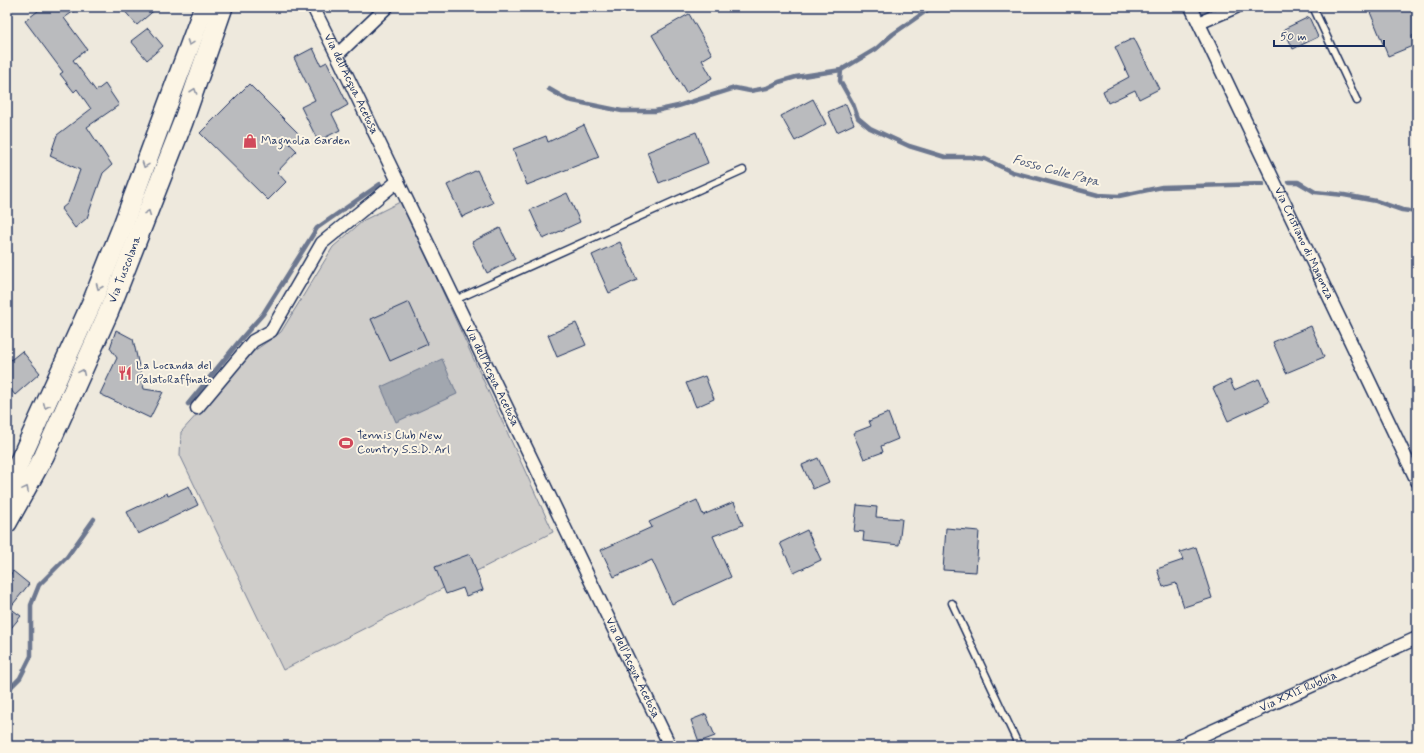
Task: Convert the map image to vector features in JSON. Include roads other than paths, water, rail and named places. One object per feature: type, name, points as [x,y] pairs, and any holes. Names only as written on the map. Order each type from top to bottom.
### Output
[{"type":"main road","name":"Via Tuscolana","points":[[7,489],[93,300],[123,225],[204,7]]},
{"type":"main road","name":"Via Tuscolana","points":[[7,523],[44,456],[109,311],[183,122],[223,7]]},
{"type":"street","name":"Via dell'Acqua Acetosa","points":[[313,7],[670,746]]},
{"type":"street","points":[[337,55],[387,7]]},
{"type":"street","name":"Via Cristiano di Magonza","points":[[1190,7],[1199,23],[1417,481]]},
{"type":"street","points":[[1199,23],[1236,7]]},
{"type":"street","points":[[197,408],[253,341],[271,331],[322,243],[398,181]]},
{"type":"street","name":"Via XXII Rubbia","points":[[1179,746],[1417,638]]},
{"type":"lane","points":[[1313,7],[1357,101]]},
{"type":"lane","points":[[455,300],[743,170]]},
{"type":"lane","points":[[952,603],[1019,746]]},
{"type":"waterway","points":[[549,89],[568,100],[622,111],[655,111],[678,106],[735,88],[750,91],[767,88],[779,82],[796,77],[841,70],[876,49],[893,34],[930,7]]},
{"type":"waterway","name":"Fosso Colle Papa","points":[[841,70],[840,81],[853,104],[858,118],[870,128],[909,146],[945,157],[970,157],[985,159],[1012,172],[1098,195],[1119,196],[1162,187],[1263,184]]},
{"type":"waterway","name":"Fosso Colle Papa","points":[[1289,182],[1298,182],[1315,192],[1344,195],[1376,201],[1402,210],[1417,212]]},
{"type":"waterway","points":[[188,404],[263,314],[317,228],[380,184]]},
{"type":"waterway","points":[[7,691],[20,678],[31,656],[31,605],[39,585],[67,557],[94,519]]},
{"type":"place","name":"Magnolia Garden","points":[[250,141]]},
{"type":"place","name":"La Locanda del PalatoRaffinato","points":[[125,373]]},
{"type":"place","name":"Tennis Club New Country S.S.D. Arl","points":[[346,443]]}]
